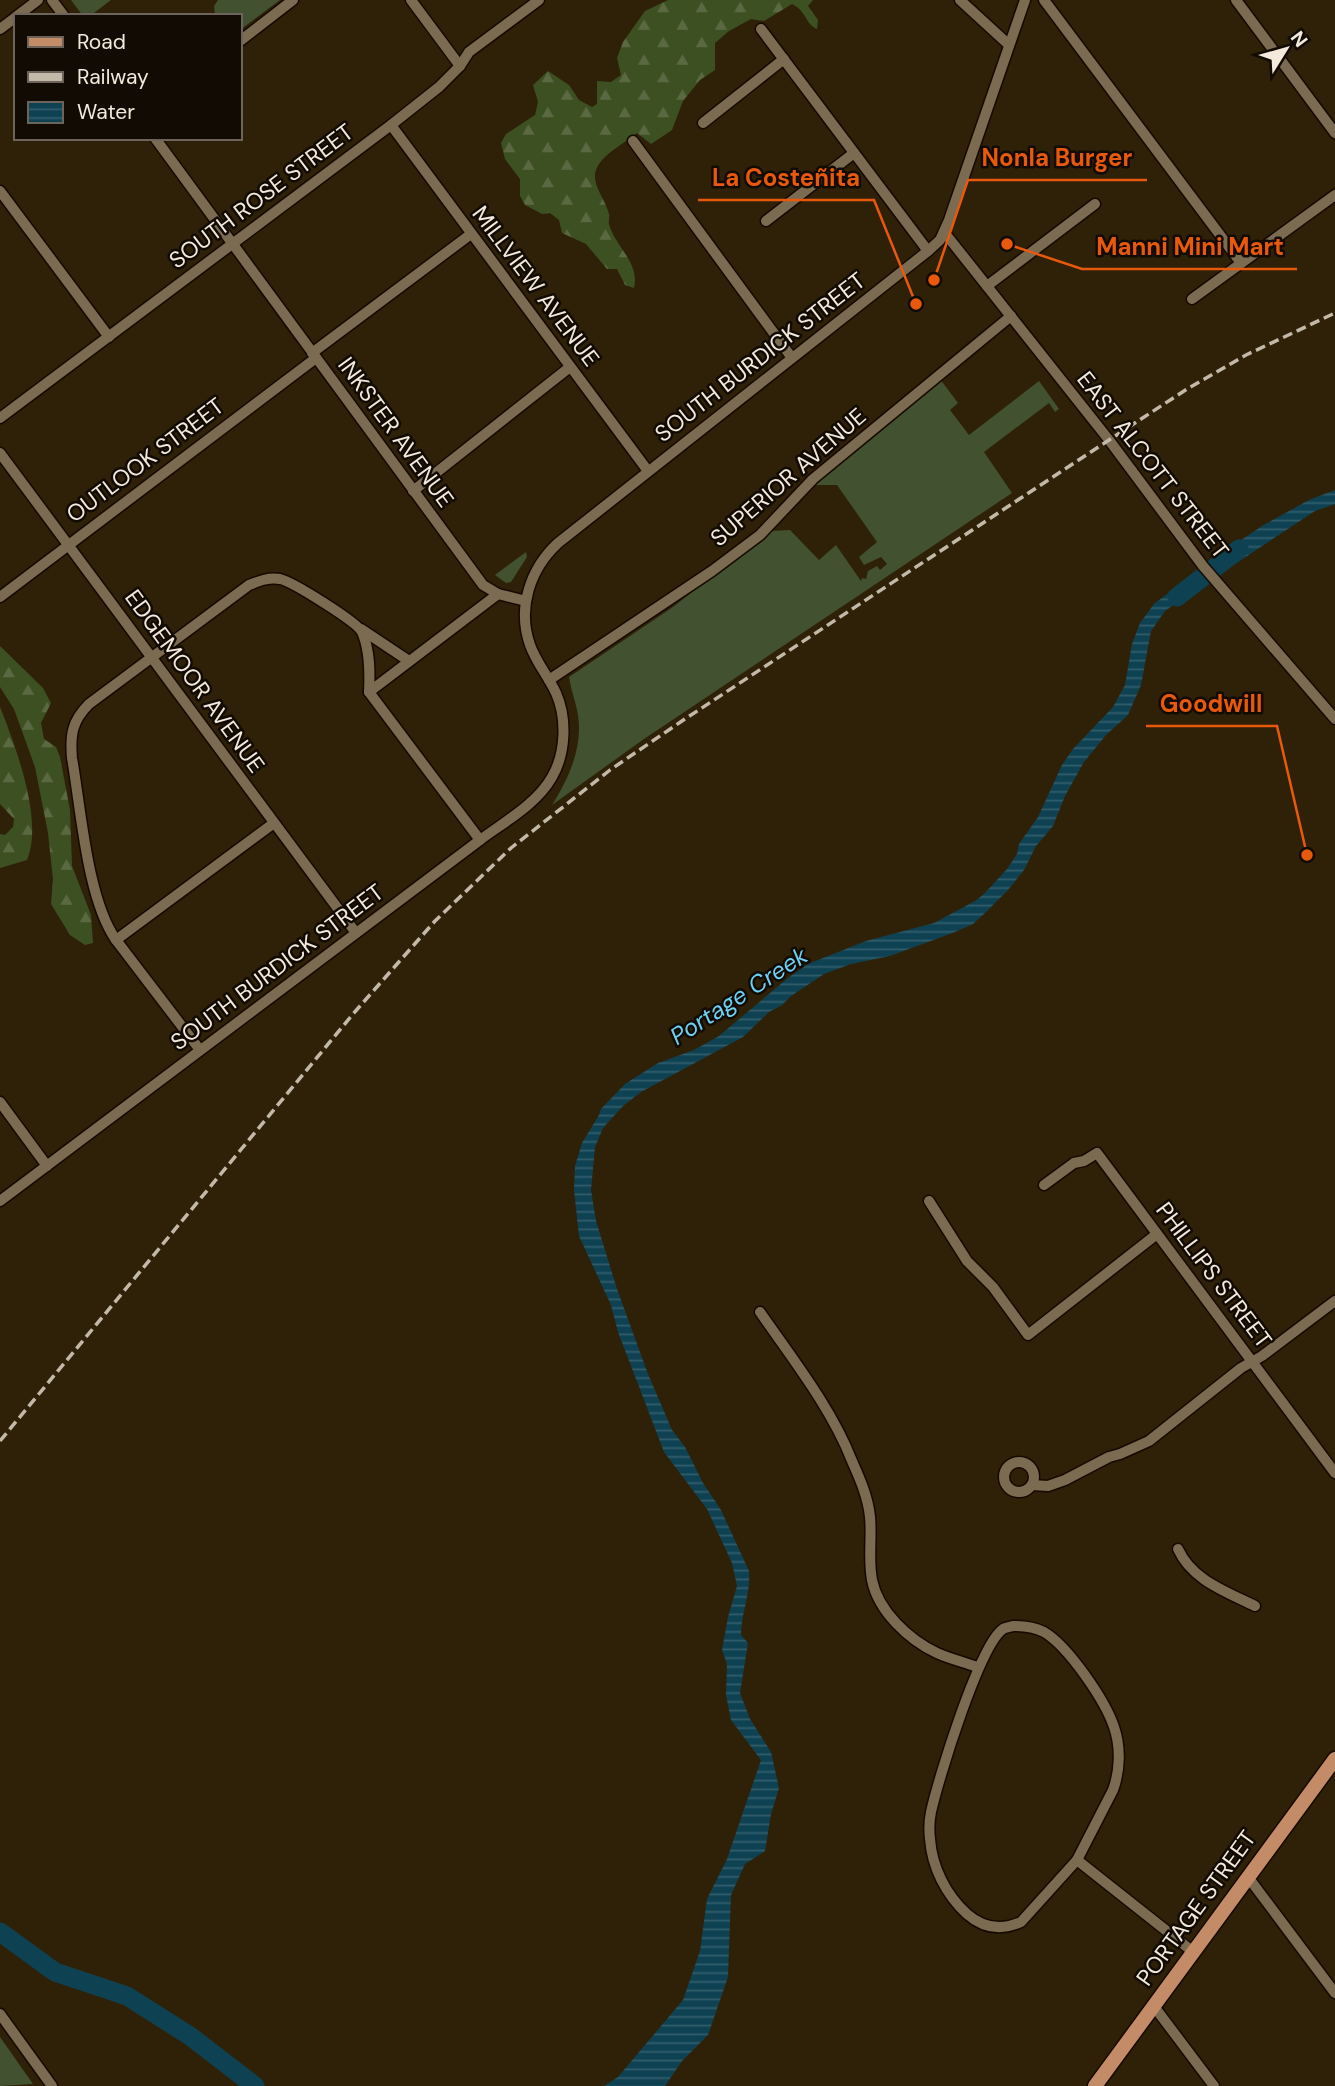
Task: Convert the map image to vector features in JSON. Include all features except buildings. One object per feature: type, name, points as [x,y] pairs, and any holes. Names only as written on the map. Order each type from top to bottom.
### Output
[{"type":"main road","name":"PORTAGE STREET","points":[[1095,2086],[1335,1759]]},
{"type":"street","points":[[19,14],[38,0]]},
{"type":"street","points":[[242,39],[293,0]]},
{"type":"street","points":[[411,0],[460,66]]},
{"type":"street","name":"SOUTH ROSE STREET","points":[[0,418],[391,125],[439,87],[460,66],[469,52],[539,0]]},
{"type":"street","points":[[960,0],[1008,44]]},
{"type":"street","name":"SOUTH BURDICK STREET","points":[[526,601],[530,583],[547,553],[928,251],[944,232],[1025,0]]},
{"type":"street","points":[[1044,0],[1241,263]]},
{"type":"street","points":[[1236,0],[1335,133]]},
{"type":"street","points":[[0,29],[14,18]]},
{"type":"street","points":[[761,29],[928,251]]},
{"type":"street","points":[[703,123],[784,59]]},
{"type":"street","name":"MILLVIEW AVENUE","points":[[391,125],[648,471]]},
{"type":"street","name":"INKSTER AVENUE","points":[[156,140],[482,584],[498,594],[526,601]]},
{"type":"street","points":[[633,141],[792,358]]},
{"type":"street","points":[[766,221],[854,153]]},
{"type":"street","points":[[0,191],[109,337]]},
{"type":"street","points":[[1192,299],[1335,195]]},
{"type":"street","points":[[987,286],[1095,204]]},
{"type":"street","name":"EAST ALCOTT STREET","points":[[944,232],[1109,440],[1203,566],[1335,719]]},
{"type":"street","name":"OUTLOOK STREET","points":[[0,597],[471,234]]},
{"type":"street","name":"SUPERIOR AVENUE","points":[[549,680],[712,571],[760,535],[813,479],[1011,316]]},
{"type":"street","points":[[413,491],[570,367]]},
{"type":"street","name":"EDGEMOOR AVENUE","points":[[0,453],[356,933]]},
{"type":"street","points":[[200,1050],[116,940],[104,920],[94,886],[72,758],[72,728],[75,719],[89,705],[248,585],[271,578],[296,585],[409,661]]},
{"type":"street","points":[[369,692],[498,594]]},
{"type":"street","points":[[526,601],[528,638],[535,657],[549,680]]},
{"type":"street","points":[[360,629],[366,647],[370,675],[369,692],[480,840]]},
{"type":"street","name":"SOUTH BURDICK STREET","points":[[0,1201],[542,791],[552,776],[561,752],[562,718],[549,680]]},
{"type":"street","points":[[116,940],[274,823]]},
{"type":"street","points":[[0,1102],[47,1166]]},
{"type":"street","name":"PHILLIPS STREET","points":[[1044,1185],[1074,1163],[1084,1161],[1097,1153],[1335,1473]]},
{"type":"street","points":[[929,1200],[967,1261],[993,1287],[1028,1335],[1157,1234]]},
{"type":"street","points":[[1032,1485],[1048,1486],[1065,1480],[1109,1457],[1149,1441],[1251,1360],[1265,1354],[1335,1301]]},
{"type":"street","points":[[760,1312],[805,1376],[851,1457],[864,1490],[870,1516],[872,1583],[882,1606],[895,1622],[925,1646],[977,1667]]},
{"type":"street","points":[[1178,1549],[1196,1574],[1209,1584],[1255,1606]]},
{"type":"street","points":[[1029,1626],[1055,1639],[1087,1679],[1107,1712],[1118,1741],[1117,1779],[1104,1811],[1077,1860],[1021,1922],[1011,1927],[988,1927],[976,1922],[953,1900],[943,1884],[931,1849],[930,1814],[977,1667],[1003,1629],[1029,1626]]},
{"type":"street","points":[[1077,1860],[1192,1951]]},
{"type":"street","points":[[1248,1877],[1335,1993]]},
{"type":"street","points":[[1153,2005],[1214,2086]]},
{"type":"street","points":[[0,2014],[52,2086]]},
{"type":"green space","points":[[71,0],[111,0],[93,14],[82,14]]},
{"type":"green space","points":[[218,0],[280,0],[242,28],[242,14],[215,14],[214,6]]},
{"type":"green space","points":[[668,0],[813,0],[808,6],[818,20],[817,29],[810,24],[801,10],[792,4],[764,21],[751,19],[729,31],[715,43],[715,70],[700,80],[683,101],[672,130],[651,144],[637,133],[599,164],[596,183],[607,208],[612,232],[633,270],[634,288],[625,285],[617,269],[607,269],[586,244],[562,233],[559,220],[550,213],[542,214],[525,205],[520,196],[520,179],[505,159],[501,143],[506,134],[535,115],[538,102],[533,85],[548,71],[569,85],[579,100],[592,107],[597,104],[597,81],[611,82],[621,75],[617,58],[623,42],[645,11]]},
{"type":"green space","points":[[940,379],[958,403],[950,410],[969,435],[1039,381],[1059,409],[1055,412],[1049,403],[984,452],[1012,493],[644,739],[552,805],[569,773],[578,739],[578,715],[569,677],[673,607],[770,531],[790,530],[819,560],[836,545],[861,581],[862,578],[866,579],[868,571],[877,566],[880,570],[887,564],[881,557],[864,565],[859,557],[877,542],[837,485],[816,485],[814,482]]},
{"type":"green space","points":[[526,552],[527,557],[511,582],[506,583],[495,575]]},
{"type":"green space","points":[[0,646],[43,688],[51,703],[41,723],[44,739],[56,747],[60,757],[70,810],[72,866],[91,915],[93,943],[85,945],[70,935],[51,904],[53,879],[48,833],[35,767],[14,709],[0,687]]},
{"type":"green space","points":[[0,707],[26,783],[32,825],[27,860],[0,868],[0,834],[5,835],[13,827],[14,819],[0,804]]},
{"type":"green space","points":[[0,2037],[33,2084],[0,2086]]},
{"type":"water","points":[[1335,490],[1335,504],[1315,511],[1235,564],[1221,570],[1213,559],[1262,526],[1309,500]]},
{"type":"water","points":[[1192,575],[1200,586],[1165,611],[1151,631],[1141,685],[1128,715],[1106,735],[1084,762],[1065,796],[1053,826],[1036,846],[1024,870],[985,913],[973,924],[955,932],[890,956],[851,964],[824,974],[769,1012],[743,1037],[641,1092],[623,1106],[603,1128],[595,1147],[591,1190],[596,1221],[617,1289],[672,1430],[685,1447],[703,1483],[721,1510],[749,1571],[741,1635],[748,1643],[740,1693],[750,1719],[771,1752],[779,1788],[771,1814],[765,1851],[745,1864],[731,1895],[728,1977],[708,2035],[682,2061],[665,2086],[604,2086],[618,2077],[683,2000],[700,1951],[707,1899],[727,1859],[761,1760],[731,1720],[726,1695],[727,1664],[722,1650],[737,1586],[732,1563],[707,1509],[664,1452],[618,1332],[611,1305],[579,1236],[574,1190],[575,1166],[582,1143],[601,1109],[625,1084],[658,1063],[694,1050],[719,1036],[808,964],[866,941],[934,923],[984,894],[1017,854],[1019,844],[1038,817],[1062,765],[1073,749],[1113,707],[1125,685],[1132,644],[1140,623],[1154,604]]},
{"type":"waterway","name":"Portage Creek","points":[[1177,597],[1239,549]]},
{"type":"waterway","points":[[0,1932],[55,1972],[127,1996],[190,2036],[255,2086]]},
{"type":"railway","points":[[0,1441],[353,1014],[435,921],[511,848],[610,770],[682,721],[1187,389],[1246,355],[1335,313]]},
{"type":"place","name":"Manni Mini Mart","points":[[1007,244]]},
{"type":"place","name":"Nonla Burger","points":[[934,280]]},
{"type":"place","name":"La Costeñita","points":[[916,304]]},
{"type":"place","name":"Goodwill","points":[[1307,855]]}]
